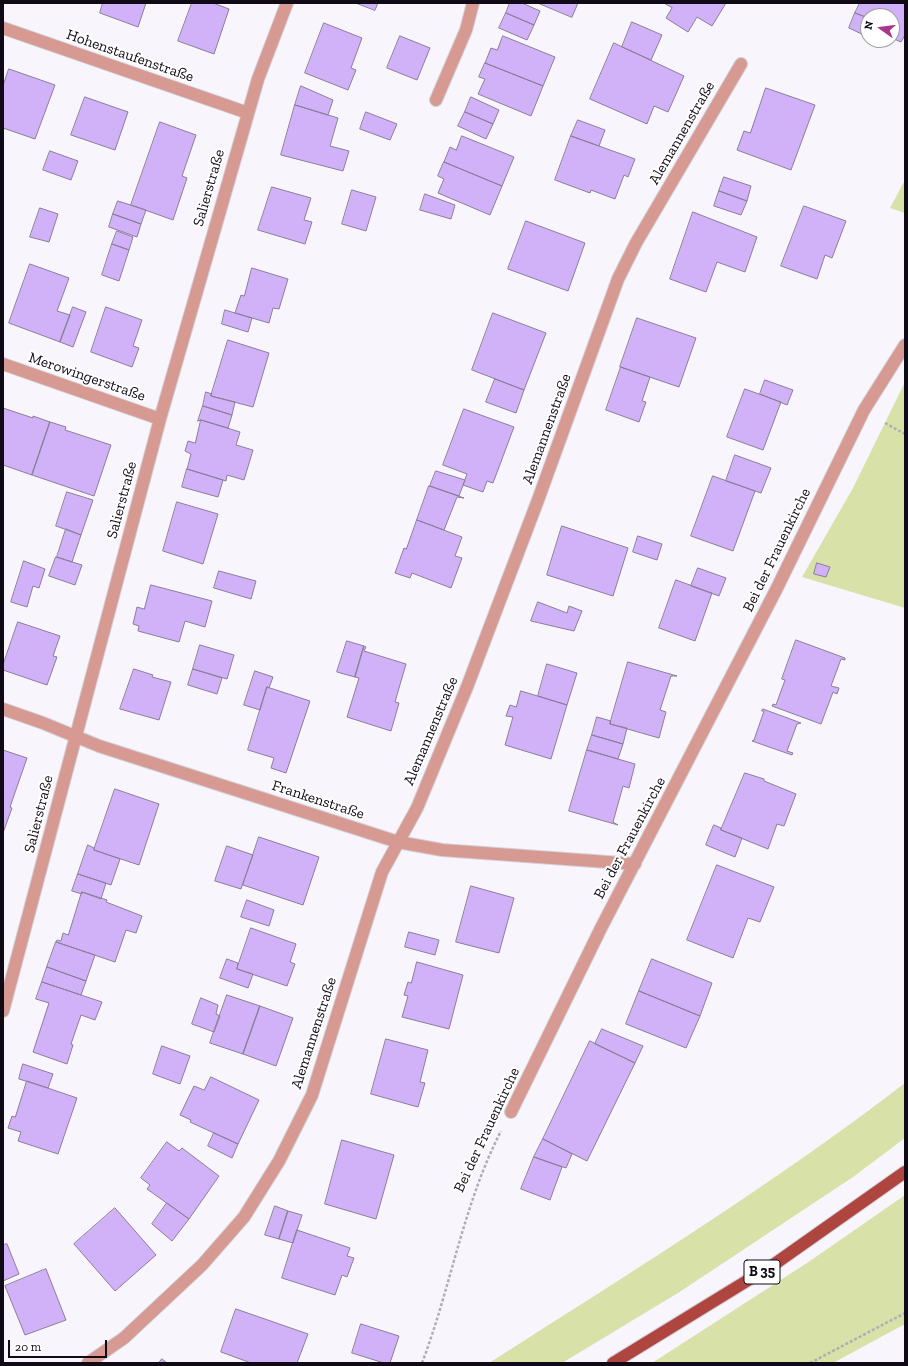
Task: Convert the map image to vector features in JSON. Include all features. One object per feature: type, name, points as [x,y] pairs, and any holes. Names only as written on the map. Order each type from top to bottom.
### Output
[{"type":"main road","name":"B 35","points":[[613,1363],[776,1263],[905,1172]]},
{"type":"street","name":"Salierstraße","points":[[3,1010],[160,419],[258,79],[287,3]]},
{"type":"street","points":[[436,100],[466,30],[473,3]]},
{"type":"street","name":"Hohenstaufenstraße","points":[[3,28],[248,113]]},
{"type":"street","name":"Alemannenstraße","points":[[88,1363],[124,1338],[202,1265],[244,1217],[280,1161],[312,1095],[382,872],[417,808],[467,688],[543,486],[618,279],[636,243],[741,64]]},
{"type":"street","name":"Bei der Frauenkirche","points":[[511,1112],[601,928],[776,590],[864,410],[905,345]]},
{"type":"street","name":"Merowingerstraße","points":[[3,364],[160,419]]},
{"type":"street","name":"Frankenstraße","points":[[3,709],[99,746],[398,842],[442,850],[635,864]]},
{"type":"path","name":"Bei der Frauenkirche","points":[[422,1363],[432,1336],[472,1197],[492,1148],[511,1112]]},
{"type":"path","points":[[810,1363],[905,1313]]},
{"type":"green space","points":[[905,180],[905,213],[890,208]]},
{"type":"green space","points":[[905,382],[905,608],[802,577],[853,488]]},
{"type":"green space","points":[[905,1083],[905,1138],[853,1177],[678,1293],[562,1363],[489,1363],[648,1262],[752,1193],[855,1121]]},
{"type":"green space","points":[[905,1195],[905,1324],[833,1363],[652,1363],[807,1263]]},
{"type":"building","points":[[103,3],[146,3],[138,27],[100,13]]},
{"type":"building","points":[[192,3],[213,3],[229,9],[214,54],[178,41]]},
{"type":"building","points":[[356,3],[378,3],[375,10]]},
{"type":"building","points":[[510,3],[522,3],[540,11],[534,25],[506,13]]},
{"type":"building","points":[[538,3],[578,3],[572,17]]},
{"type":"building","points":[[664,3],[726,3],[712,26],[697,17],[688,32],[666,18],[672,8]]},
{"type":"building","points":[[860,3],[905,3],[905,35],[900,42],[900,8],[860,8],[860,15],[855,13]]},
{"type":"building","points":[[506,13],[534,25],[527,40],[499,28]]},
{"type":"building","points":[[855,13],[860,15],[860,33],[849,28]]},
{"type":"building","points":[[632,22],[662,35],[651,60],[622,47]]},
{"type":"building","points":[[324,23],[362,38],[351,68],[356,70],[348,90],[305,73]]},
{"type":"building","points":[[400,36],[430,48],[417,80],[387,68]]},
{"type":"building","points":[[503,36],[555,57],[543,86],[485,63],[491,48],[497,50]]},
{"type":"building","points":[[614,43],[684,76],[668,112],[654,106],[647,124],[590,99]]},
{"type":"building","points":[[485,63],[543,86],[531,116],[478,94],[485,79],[479,77]]},
{"type":"building","points":[[9,69],[55,85],[35,139],[3,128],[3,86]]},
{"type":"building","points":[[301,86],[333,100],[328,115],[295,105]]},
{"type":"building","points":[[766,88],[815,105],[791,170],[737,150],[744,131],[750,133]]},
{"type":"building","points":[[85,97],[128,112],[115,150],[71,135]]},
{"type":"building","points":[[471,97],[499,110],[493,124],[465,112]]},
{"type":"building","points":[[295,105],[338,118],[330,146],[349,151],[343,171],[281,155]]},
{"type":"building","points":[[366,112],[397,124],[390,140],[360,129]]},
{"type":"building","points":[[465,112],[493,124],[486,139],[458,126]]},
{"type":"building","points":[[578,120],[605,130],[599,146],[571,136]]},
{"type":"building","points":[[160,122],[196,135],[182,176],[187,178],[173,220],[131,205]]},
{"type":"building","points":[[462,136],[514,157],[502,186],[444,162],[450,147],[456,150]]},
{"type":"building","points":[[571,136],[635,159],[628,177],[624,175],[615,199],[591,190],[590,193],[555,180]]},
{"type":"building","points":[[50,151],[78,161],[71,180],[43,170]]},
{"type":"building","points":[[444,162],[502,186],[490,215],[438,193],[444,179],[438,176]]},
{"type":"building","points":[[724,177],[751,186],[747,201],[719,191]]},
{"type":"building","points":[[272,187],[311,198],[304,220],[312,222],[305,244],[258,230]]},
{"type":"building","points":[[352,190],[376,197],[366,231],[342,224]]},
{"type":"building","points":[[719,191],[747,201],[741,215],[714,206]]},
{"type":"building","points":[[425,194],[455,205],[451,219],[420,210]]},
{"type":"building","points":[[118,201],[146,210],[141,224],[113,214]]},
{"type":"building","points":[[804,206],[846,221],[832,258],[825,255],[817,279],[781,266]]},
{"type":"building","points":[[40,208],[58,214],[49,242],[30,237]]},
{"type":"building","points":[[693,212],[757,237],[745,272],[717,262],[706,292],[670,279]]},
{"type":"building","points":[[113,214],[141,224],[137,237],[109,227]]},
{"type":"building","points":[[526,221],[585,243],[568,291],[508,269]]},
{"type":"building","points":[[117,231],[133,237],[129,250],[112,244]]},
{"type":"building","points":[[112,244],[129,250],[119,281],[102,275]]},
{"type":"building","points":[[30,264],[69,278],[57,311],[70,315],[60,342],[9,323]]},
{"type":"building","points":[[252,268],[288,279],[279,309],[273,308],[269,323],[235,313],[241,295],[244,296]]},
{"type":"building","points":[[73,307],[86,312],[73,347],[60,342]]},
{"type":"building","points":[[106,307],[142,320],[133,346],[139,348],[132,367],[91,352]]},
{"type":"building","points":[[225,310],[252,318],[248,332],[222,324]]},
{"type":"building","points":[[493,313],[546,333],[524,390],[472,370]]},
{"type":"building","points":[[637,318],[696,338],[679,387],[620,367]]},
{"type":"building","points":[[228,340],[269,353],[253,407],[211,396]]},
{"type":"building","points":[[621,367],[650,377],[642,401],[646,402],[639,422],[606,410]]},
{"type":"building","points":[[495,379],[524,390],[516,413],[486,402]]},
{"type":"building","points":[[765,380],[793,390],[787,405],[760,394]]},
{"type":"building","points":[[745,389],[781,402],[763,450],[727,437]]},
{"type":"building","points":[[206,392],[212,394],[211,396],[235,402],[232,415],[203,406]]},
{"type":"building","points":[[203,406],[232,415],[228,428],[201,420],[198,421]]},
{"type":"building","points":[[3,408],[50,422],[32,475],[3,465]]},
{"type":"building","points":[[464,409],[514,427],[493,483],[487,481],[483,492],[463,485],[467,474],[443,465]]},
{"type":"building","points":[[201,420],[240,432],[236,445],[253,450],[244,480],[227,475],[226,481],[187,469],[191,454],[185,451],[188,441],[195,443]]},
{"type":"building","points":[[50,422],[66,427],[65,430],[111,445],[94,496],[32,475]]},
{"type":"building","points":[[735,455],[771,468],[761,493],[726,481]]},
{"type":"building","points":[[187,469],[223,480],[218,497],[182,487]]},
{"type":"building","points":[[436,471],[465,480],[459,496],[430,486]]},
{"type":"building","points":[[713,476],[755,491],[733,551],[691,536]]},
{"type":"building","points":[[429,486],[464,498],[457,497],[444,530],[417,520]]},
{"type":"building","points":[[67,492],[93,500],[81,535],[56,526]]},
{"type":"building","points":[[177,502],[218,514],[203,564],[163,551]]},
{"type":"building","points":[[417,520],[462,537],[455,556],[462,558],[451,588],[412,573],[410,578],[395,573],[404,548],[406,549]]},
{"type":"building","points":[[562,526],[628,548],[613,596],[547,575]]},
{"type":"building","points":[[66,529],[81,535],[72,562],[57,557]]},
{"type":"building","points":[[638,536],[662,544],[657,560],[633,552]]},
{"type":"building","points":[[56,557],[82,565],[75,585],[49,576]]},
{"type":"building","points":[[24,561],[45,569],[39,588],[33,586],[27,607],[11,602]]},
{"type":"building","points":[[817,563],[830,567],[826,577],[814,574]]},
{"type":"building","points":[[698,568],[726,578],[719,596],[691,586]]},
{"type":"building","points":[[219,571],[256,581],[251,599],[214,588]]},
{"type":"building","points":[[676,580],[712,593],[695,641],[659,628]]},
{"type":"building","points":[[151,585],[212,601],[205,627],[185,621],[179,642],[138,631],[139,626],[133,624],[137,607],[144,609]]},
{"type":"building","points":[[538,602],[567,613],[569,606],[582,611],[574,631],[531,621]]},
{"type":"building","points":[[18,622],[60,636],[53,656],[57,657],[47,685],[3,670],[3,665]]},
{"type":"building","points":[[796,640],[845,658],[845,660],[841,659],[831,686],[839,688],[837,694],[833,692],[821,724],[772,706],[773,704],[776,705],[785,680],[782,679]]},
{"type":"building","points":[[347,641],[364,646],[355,677],[337,672]]},
{"type":"building","points":[[200,645],[234,655],[227,679],[193,669]]},
{"type":"building","points":[[364,646],[366,647],[364,651],[406,664],[395,702],[399,703],[391,731],[347,717],[359,678],[355,677]]},
{"type":"building","points":[[628,662],[677,676],[671,676],[660,710],[666,712],[659,738],[610,724]]},
{"type":"building","points":[[547,664],[577,673],[567,705],[538,696]]},
{"type":"building","points":[[134,669],[153,675],[152,677],[171,682],[159,720],[120,709]]},
{"type":"building","points":[[193,669],[222,678],[217,694],[188,685]]},
{"type":"building","points":[[255,671],[273,677],[269,688],[267,687],[260,710],[244,705]]},
{"type":"building","points":[[267,687],[310,701],[286,773],[271,768],[274,758],[248,750]]},
{"type":"building","points":[[521,691],[567,705],[551,759],[505,745],[513,717],[506,716],[510,705],[516,707]]},
{"type":"building","points":[[763,709],[801,723],[797,724],[787,751],[793,753],[792,755],[752,741],[754,740],[764,711],[762,711]]},
{"type":"building","points":[[597,717],[611,721],[610,724],[627,728],[623,744],[592,735]]},
{"type":"building","points":[[592,735],[623,744],[618,759],[587,750]]},
{"type":"building","points":[[3,750],[27,758],[10,807],[12,808],[3,833]]},
{"type":"building","points":[[587,750],[635,764],[629,788],[623,786],[613,822],[618,825],[569,811]]},
{"type":"building","points":[[745,773],[764,779],[764,781],[796,794],[784,826],[777,824],[768,849],[721,830]]},
{"type":"building","points":[[115,789],[159,804],[139,865],[94,850]]},
{"type":"building","points":[[714,825],[721,828],[721,830],[742,838],[735,857],[706,845]]},
{"type":"building","points":[[259,837],[319,857],[303,905],[243,885]]},
{"type":"building","points":[[88,845],[94,848],[94,850],[120,859],[111,885],[78,874]]},
{"type":"building","points":[[227,846],[253,855],[241,889],[215,881]]},
{"type":"building","points":[[717,865],[774,887],[760,922],[748,918],[733,958],[687,940]]},
{"type":"building","points":[[78,874],[106,883],[101,899],[82,892],[82,894],[72,891]]},
{"type":"building","points":[[471,886],[514,898],[499,953],[456,942]]},
{"type":"building","points":[[82,892],[107,900],[106,902],[142,916],[136,933],[126,930],[115,962],[56,942],[57,940],[61,941],[63,933],[68,935]]},
{"type":"building","points":[[247,900],[274,910],[269,926],[241,917]]},
{"type":"building","points":[[251,928],[296,944],[290,962],[295,964],[287,986],[237,969]]},
{"type":"building","points":[[409,932],[439,940],[435,955],[405,947]]},
{"type":"building","points":[[56,942],[95,955],[86,981],[47,967]]},
{"type":"building","points":[[227,959],[238,963],[237,969],[253,974],[248,988],[220,978]]},
{"type":"building","points":[[652,959],[712,983],[700,1016],[639,991]]},
{"type":"building","points":[[417,962],[463,975],[449,1029],[402,1017],[408,996],[404,995],[408,982],[411,983]]},
{"type":"building","points":[[47,967],[86,981],[81,995],[42,982]]},
{"type":"building","points":[[42,982],[102,1002],[95,1020],[81,1015],[71,1044],[73,1045],[67,1064],[33,1052],[49,1003],[36,999]]},
{"type":"building","points":[[639,991],[700,1016],[686,1048],[626,1024]]},
{"type":"building","points":[[227,995],[260,1006],[243,1054],[210,1043]]},
{"type":"building","points":[[201,998],[218,1005],[216,1014],[220,1016],[214,1032],[192,1024]]},
{"type":"building","points":[[260,1006],[293,1018],[276,1066],[243,1054]]},
{"type":"building","points":[[602,1029],[643,1046],[635,1063],[595,1044]]},
{"type":"building","points":[[386,1039],[428,1050],[420,1082],[425,1083],[418,1107],[371,1094]]},
{"type":"building","points":[[590,1041],[635,1063],[587,1161],[543,1139]]},
{"type":"building","points":[[162,1046],[190,1056],[180,1084],[153,1074]]},
{"type":"building","points":[[23,1064],[53,1074],[48,1088],[19,1079]]},
{"type":"building","points":[[211,1077],[259,1100],[238,1144],[190,1122],[191,1120],[180,1115],[194,1086],[204,1090]]},
{"type":"building","points":[[27,1081],[77,1098],[58,1154],[18,1141],[21,1132],[8,1128],[12,1116],[15,1117]]},
{"type":"building","points":[[214,1133],[238,1144],[232,1158],[208,1146]]},
{"type":"building","points":[[543,1139],[572,1154],[566,1168],[534,1157]]},
{"type":"building","points":[[342,1140],[394,1155],[376,1219],[325,1204]]},
{"type":"building","points":[[167,1142],[179,1151],[182,1148],[219,1176],[189,1219],[147,1189],[150,1185],[141,1178]]},
{"type":"building","points":[[534,1157],[562,1167],[550,1200],[521,1189]]},
{"type":"building","points":[[167,1203],[189,1219],[172,1241],[152,1224]]},
{"type":"building","points":[[275,1206],[288,1211],[279,1239],[265,1235]]},
{"type":"building","points":[[115,1208],[156,1255],[115,1291],[74,1244]]},
{"type":"building","points":[[288,1211],[302,1215],[293,1243],[279,1239]]},
{"type":"building","points":[[297,1230],[350,1248],[347,1256],[354,1258],[347,1277],[342,1275],[335,1295],[282,1278]]},
{"type":"building","points":[[7,1244],[19,1274],[3,1281],[3,1245]]},
{"type":"building","points":[[46,1269],[66,1320],[25,1335],[5,1286]]},
{"type":"building","points":[[236,1309],[308,1334],[297,1363],[251,1363],[221,1352]]},
{"type":"building","points":[[361,1324],[399,1336],[390,1363],[384,1363],[352,1353]]},
{"type":"building","points":[[162,1359],[167,1363],[159,1363]]}]
